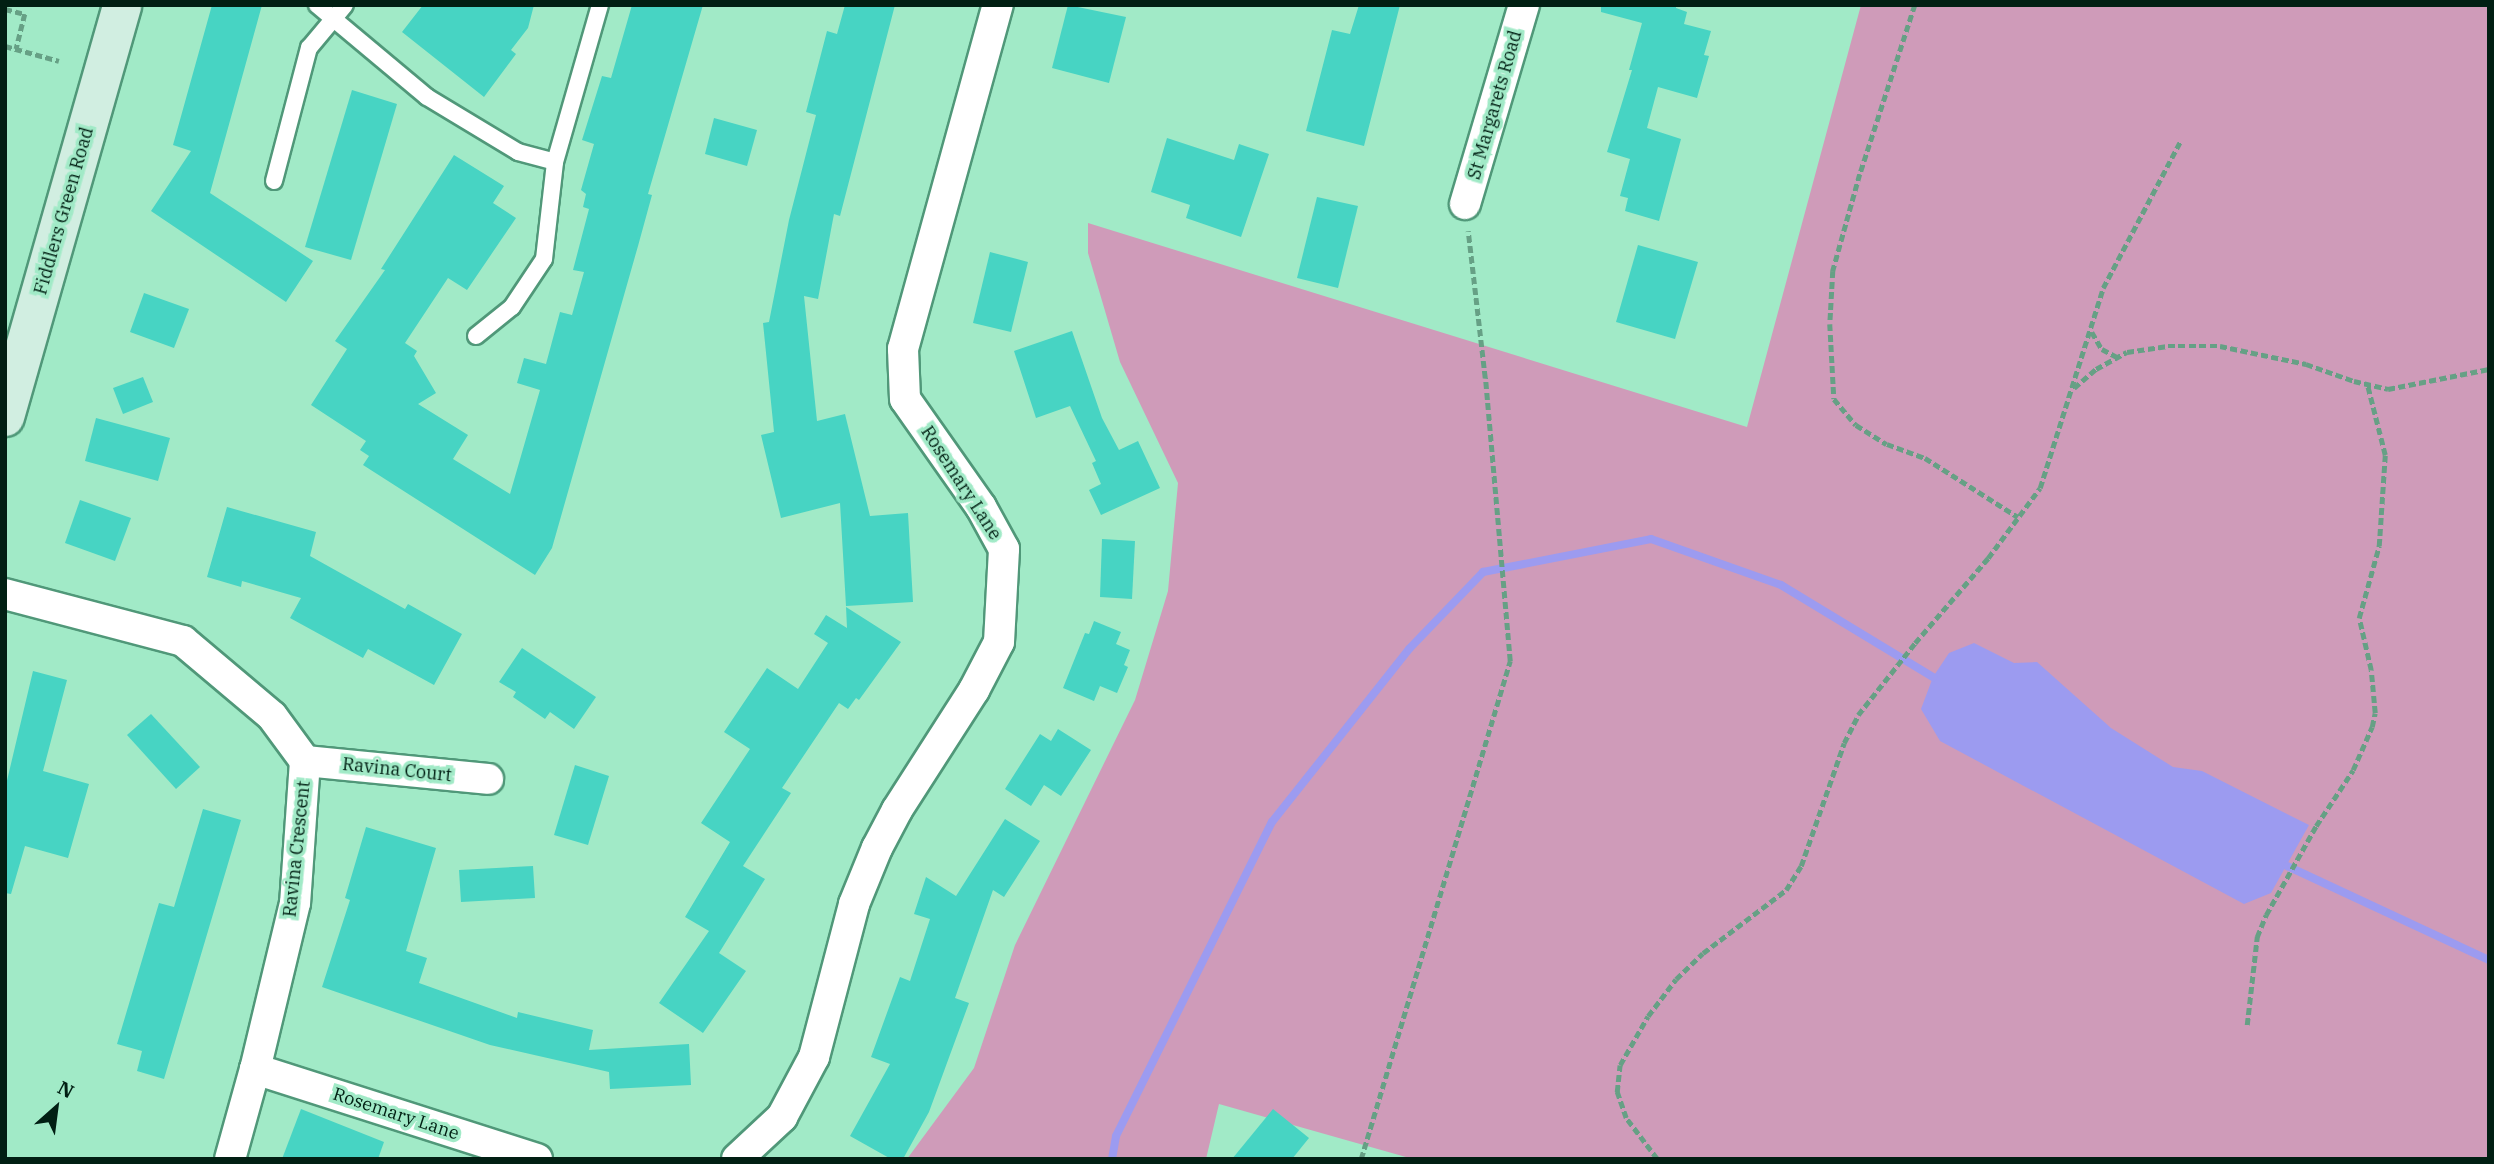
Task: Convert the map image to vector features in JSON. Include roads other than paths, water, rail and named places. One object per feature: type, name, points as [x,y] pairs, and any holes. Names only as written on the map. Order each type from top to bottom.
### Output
[{"type":"main road","name":"Fiddlers Green Road","points":[[5,417],[122,5]]},
{"type":"street","name":"Rosemary Lane","points":[[737,1159],[782,1117],[814,1057],[854,904],[877,848],[897,810],[974,690],[999,642],[1004,549],[981,507],[905,399],[903,349],[998,5]]},
{"type":"street","name":"St Margarets Road","points":[[1465,204],[1524,5]]},
{"type":"street","name":"Ravina Crescent","points":[[5,594],[183,641],[272,716],[305,761],[295,903],[230,1159]]},
{"type":"street","name":"Ravina Court","points":[[305,761],[488,779]]},
{"type":"street","name":"Rosemary Lane","points":[[255,1069],[537,1159]]},
{"type":"lane","points":[[317,5],[427,97],[518,152],[555,162]]},
{"type":"lane","points":[[274,181],[309,48],[345,5]]},
{"type":"lane","points":[[476,336],[512,307],[544,259],[555,162],[600,5]]},
{"type":"waterway","points":[[1112,1159],[1116,1136],[1272,822],[1409,649],[1483,572],[1651,539],[1781,585],[1933,677]]},
{"type":"waterway","points":[[2287,866],[2489,960]]}]
